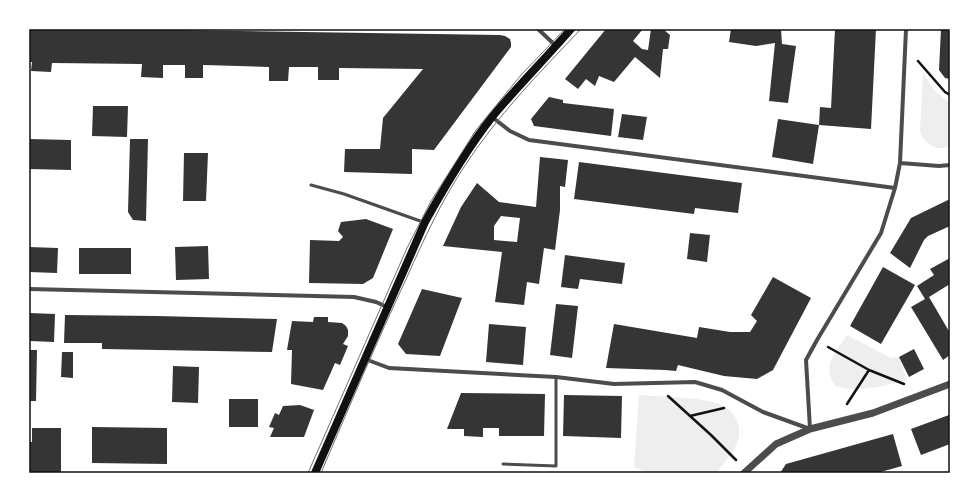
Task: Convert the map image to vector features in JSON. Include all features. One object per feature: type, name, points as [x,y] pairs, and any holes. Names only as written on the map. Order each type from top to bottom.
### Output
[{"type":"main road","points":[[315,473],[425,222],[452,175],[492,117],[571,29]]},
{"type":"street","points":[[538,29],[556,46]]},
{"type":"street","points":[[810,429],[806,360],[881,233],[895,188],[900,163],[906,29]]},
{"type":"street","points":[[492,117],[510,131],[529,140],[895,188]]},
{"type":"street","points":[[900,163],[938,166],[950,164]]},
{"type":"street","points":[[29,289],[354,297],[376,302],[387,307]]},
{"type":"street","points":[[364,359],[389,368],[556,377],[614,384],[695,382],[722,390],[763,412],[810,429]]},
{"type":"street","points":[[745,471],[776,444],[810,429],[873,413],[950,384]]},
{"type":"lane","points":[[311,185],[344,194],[425,222]]},
{"type":"lane","points":[[503,464],[556,466],[556,377]]},
{"type":"path","points":[[905,45],[945,92],[950,95]]},
{"type":"path","points":[[817,340],[869,370],[926,393]]},
{"type":"path","points":[[836,422],[869,370]]},
{"type":"path","points":[[654,384],[690,416],[745,471]]},
{"type":"path","points":[[690,416],[746,402]]},
{"type":"shaded area","points":[[923,73],[935,91],[950,103],[950,146],[945,148],[931,146],[924,140],[920,131]]},
{"type":"shaded area","points":[[847,335],[891,358],[899,357],[907,380],[862,389],[835,386],[829,372],[829,365],[834,354]]},
{"type":"shaded area","points":[[639,395],[706,401],[716,403],[729,409],[738,422],[739,438],[728,459],[716,473],[647,473],[634,467]]},
{"type":"building","points":[[29,29],[500,35],[510,39],[511,47],[434,150],[412,149],[412,174],[344,172],[345,149],[380,149],[383,118],[423,69],[339,68],[339,80],[318,80],[318,67],[289,67],[288,81],[269,81],[269,67],[203,65],[203,78],[185,78],[185,65],[163,65],[163,78],[141,77],[142,64],[52,63],[51,72],[31,71],[32,62],[29,62]]},
{"type":"building","points":[[606,29],[641,29],[642,30],[633,41],[642,49],[648,50],[651,29],[663,29],[670,35],[668,49],[663,49],[660,78],[635,57],[614,82],[599,76],[595,86],[586,79],[578,89],[565,79]]},
{"type":"building","points":[[731,29],[781,29],[782,44],[796,46],[788,103],[769,101],[775,43],[756,46],[729,42]]},
{"type":"building","points":[[835,29],[876,29],[871,129],[819,125],[820,107],[831,108]]},
{"type":"building","points":[[941,29],[950,29],[950,79],[945,78],[939,70]]},
{"type":"building","points":[[549,97],[563,100],[563,103],[614,109],[611,136],[534,126],[531,119]]},
{"type":"building","points":[[93,106],[128,106],[127,137],[92,136]]},
{"type":"building","points":[[622,114],[647,117],[643,140],[618,137]]},
{"type":"building","points":[[778,119],[819,125],[813,164],[772,157]]},
{"type":"building","points":[[29,139],[71,140],[71,170],[29,169]]},
{"type":"building","points":[[130,139],[148,139],[146,221],[133,220],[128,212]]},
{"type":"building","points":[[184,153],[208,153],[206,201],[183,201]]},
{"type":"building","points":[[540,157],[568,160],[565,187],[560,186],[560,210],[555,250],[544,248],[539,284],[527,282],[524,305],[495,302],[502,252],[443,246],[461,207],[477,183],[499,202],[536,207]],"holes":[[[501,216],[520,218],[517,242],[494,240],[494,226]]]},
{"type":"building","points":[[579,162],[742,183],[738,213],[695,208],[694,214],[574,199]]},
{"type":"building","points":[[950,199],[950,226],[928,236],[924,240],[910,268],[890,253],[911,218]]},
{"type":"building","points":[[366,219],[393,229],[373,278],[363,284],[309,283],[310,240],[339,241],[343,237],[338,231],[341,222]]},
{"type":"building","points":[[690,233],[710,235],[707,262],[687,259]]},
{"type":"building","points":[[208,246],[209,279],[176,280],[175,247]]},
{"type":"building","points":[[29,247],[58,248],[57,273],[29,272]]},
{"type":"building","points":[[79,248],[131,248],[131,274],[79,274]]},
{"type":"building","points":[[565,255],[625,263],[622,284],[580,279],[578,289],[561,287]]},
{"type":"building","points":[[950,258],[950,284],[929,297],[950,333],[950,355],[943,360],[911,307],[925,299],[917,286],[934,275],[930,269]]},
{"type":"building","points":[[883,267],[915,285],[881,344],[850,326]]},
{"type":"building","points":[[773,277],[811,298],[773,370],[757,379],[724,376],[678,365],[676,371],[606,368],[614,324],[697,338],[699,327],[730,332],[750,332],[757,321],[751,315]]},
{"type":"building","points":[[422,289],[462,298],[440,356],[406,354],[398,344]]},
{"type":"building","points":[[556,304],[578,306],[572,358],[550,355]]},
{"type":"building","points":[[29,313],[55,314],[54,342],[29,341]]},
{"type":"building","points":[[65,315],[277,319],[272,352],[102,349],[102,343],[64,343]]},
{"type":"building","points":[[314,317],[328,317],[328,322],[342,323],[348,330],[348,336],[343,344],[348,346],[340,365],[335,363],[323,390],[291,384],[292,350],[287,350],[292,321],[313,322]]},
{"type":"building","points":[[489,324],[526,327],[523,365],[486,362]]},
{"type":"building","points":[[914,349],[924,369],[909,377],[899,357]]},
{"type":"building","points":[[29,350],[37,350],[36,401],[29,401]]},
{"type":"building","points":[[62,352],[73,352],[73,378],[61,377]]},
{"type":"building","points":[[173,366],[199,367],[198,403],[172,402]]},
{"type":"building","points":[[461,393],[545,394],[544,436],[499,436],[499,428],[483,428],[483,437],[464,436],[464,429],[447,429]]},
{"type":"building","points":[[564,395],[622,396],[621,438],[563,436]]},
{"type":"building","points":[[229,399],[258,399],[258,427],[229,427]]},
{"type":"building","points":[[300,405],[314,410],[304,437],[270,437],[274,428],[269,427],[275,413],[279,415],[283,406]]},
{"type":"building","points":[[949,415],[950,444],[921,455],[911,429]]},
{"type":"building","points":[[92,427],[167,428],[167,464],[92,463]]},
{"type":"building","points":[[32,428],[61,428],[61,473],[29,473],[29,442],[32,442]]},
{"type":"building","points":[[893,434],[902,466],[877,473],[780,473],[786,464]]},
{"type":"tram line","points":[[308,473],[407,248],[431,201],[476,130],[521,75],[565,29]]},
{"type":"tram line","points":[[321,473],[363,374],[440,207],[464,167],[490,130],[534,79],[581,29]]}]
